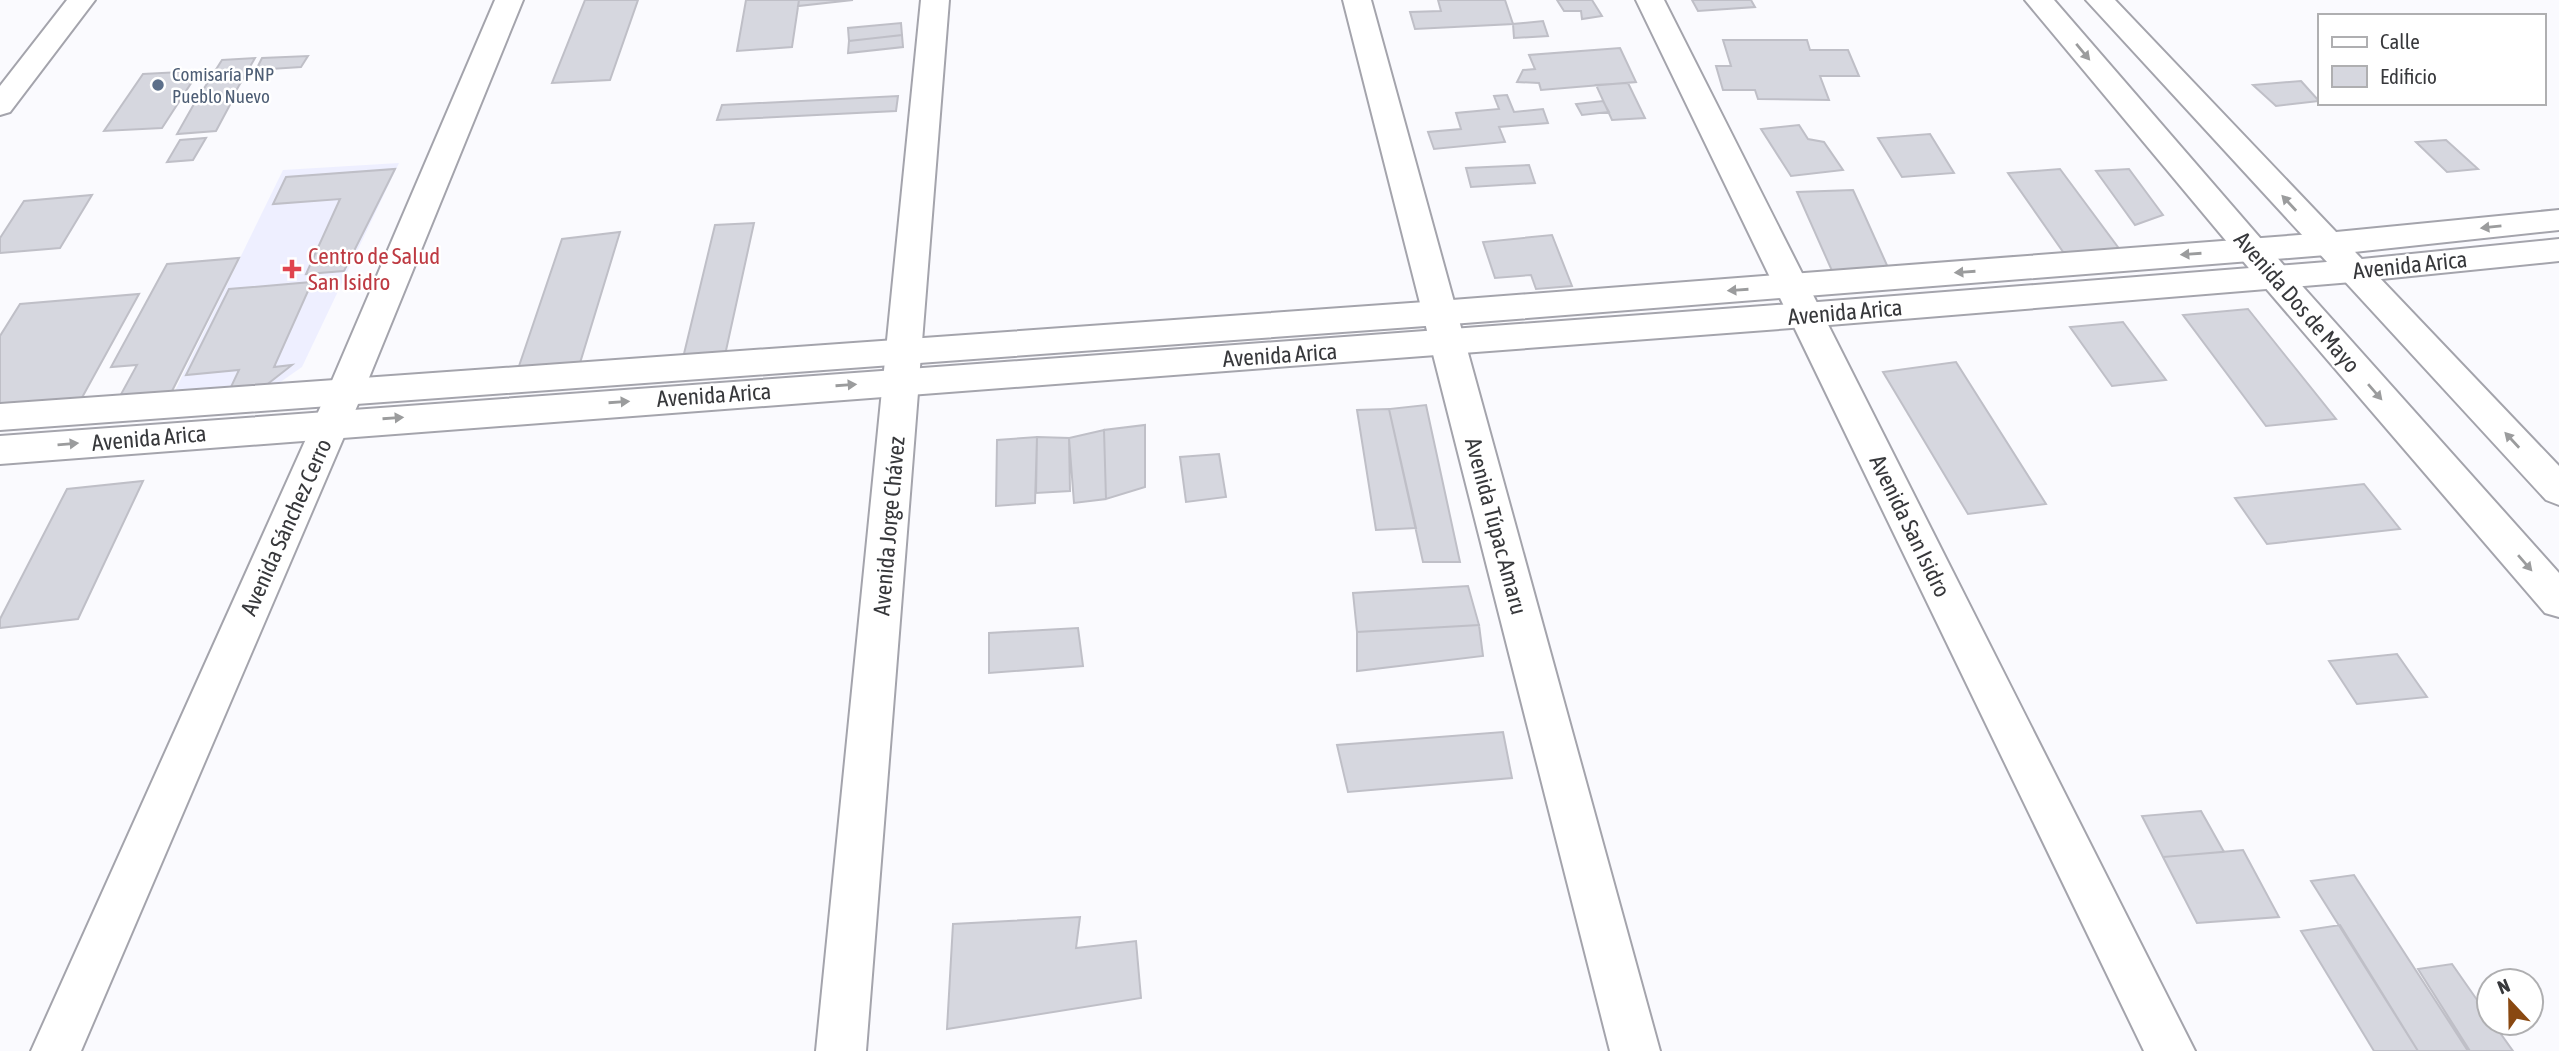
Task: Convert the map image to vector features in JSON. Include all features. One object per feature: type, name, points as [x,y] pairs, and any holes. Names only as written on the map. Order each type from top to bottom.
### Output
[{"type":"street","points":[[0,106],[81,0]]},
{"type":"street","name":"Avenida Sánchez Cerro","points":[[56,1051],[339,406],[509,0]]},
{"type":"street","name":"Avenida Jorge Chávez","points":[[841,1051],[935,0]]},
{"type":"street","name":"Avenida Túpac Amaru","points":[[1357,0],[1634,1051]]},
{"type":"street","name":"Avenida San Isidro","points":[[1650,0],[2170,1051]]},
{"type":"street","name":"Avenida Dos de Mayo","points":[[2039,0],[2274,277],[2559,601]]},
{"type":"street","points":[[2100,0],[2559,490]]},
{"type":"street","name":"Avenida Arica","points":[[1798,300],[2252,250],[2559,220]]},
{"type":"street","name":"Avenida Arica","points":[[0,416],[339,406],[1443,328],[1798,300],[2274,277],[2559,250]]},
{"type":"street","name":"Avenida Arica","points":[[0,450],[339,406]]},
{"type":"shaded area","name":"Centro de Salud San Isidro","points":[[399,163],[302,367],[269,390],[172,397],[283,170]]},
{"type":"building","points":[[585,0],[638,0],[610,80],[552,83]]},
{"type":"building","points":[[746,0],[799,0],[792,47],[737,51]]},
{"type":"building","points":[[799,0],[853,0],[798,6]]},
{"type":"building","points":[[1438,0],[1505,0],[1513,24],[1415,29],[1410,12],[1441,11]]},
{"type":"building","points":[[1557,0],[1592,0],[1602,16],[1582,19],[1581,11],[1564,11]]},
{"type":"building","points":[[1692,0],[1751,0],[1755,7],[1698,11]]},
{"type":"building","points":[[1543,21],[1548,36],[1514,38],[1513,24]]},
{"type":"building","points":[[901,23],[902,35],[849,41],[848,28]]},
{"type":"building","points":[[902,35],[903,47],[848,53],[849,41]]},
{"type":"building","points":[[1723,40],[1807,40],[1810,50],[1848,50],[1859,76],[1820,76],[1829,100],[1758,99],[1755,90],[1723,90],[1716,66],[1731,66]]},
{"type":"building","points":[[1620,48],[1636,82],[1541,90],[1539,83],[1517,82],[1523,70],[1535,69],[1529,55]]},
{"type":"building","points":[[308,56],[301,67],[256,70],[262,58]]},
{"type":"building","points":[[255,58],[233,96],[198,98],[222,60]]},
{"type":"building","points":[[199,71],[162,128],[104,131],[143,74]]},
{"type":"building","points":[[2301,81],[2318,101],[2276,106],[2253,85]]},
{"type":"building","points":[[1628,83],[1645,118],[1612,120],[1596,85]]},
{"type":"building","points":[[1507,95],[1514,112],[1543,109],[1548,123],[1499,127],[1505,142],[1434,149],[1428,132],[1461,129],[1456,113],[1499,109],[1494,96]]},
{"type":"building","points":[[898,96],[896,111],[717,120],[722,105]]},
{"type":"building","points":[[232,101],[216,131],[177,134],[194,104]]},
{"type":"building","points":[[1603,101],[1609,112],[1582,115],[1576,104]]},
{"type":"building","points":[[1799,125],[1808,139],[1824,142],[1843,170],[1791,176],[1761,129]]},
{"type":"building","points":[[1930,134],[1954,173],[1902,177],[1878,138]]},
{"type":"building","points":[[206,138],[193,160],[167,162],[180,140]]},
{"type":"building","points":[[2446,140],[2478,169],[2447,172],[2416,142]]},
{"type":"building","points":[[1529,165],[1535,183],[1471,187],[1466,168]]},
{"type":"building","points":[[395,169],[344,271],[306,274],[340,199],[273,204],[286,177]]},
{"type":"building","points":[[2060,169],[2123,254],[2068,259],[2008,173]]},
{"type":"building","points":[[2129,169],[2163,215],[2135,225],[2096,171]]},
{"type":"building","points":[[1853,190],[1890,272],[1833,273],[1797,192]]},
{"type":"building","points":[[92,195],[60,248],[0,253],[0,238],[24,201]]},
{"type":"building","points":[[754,223],[725,355],[683,358],[715,225]]},
{"type":"building","points":[[620,232],[580,363],[518,369],[562,239]]},
{"type":"building","points":[[1552,235],[1572,286],[1536,289],[1531,275],[1495,278],[1483,242]]},
{"type":"building","points":[[239,258],[171,393],[119,398],[137,365],[111,367],[167,264]]},
{"type":"building","points":[[312,282],[274,367],[292,365],[265,386],[230,389],[239,370],[186,375],[229,289]]},
{"type":"building","points":[[139,294],[79,403],[0,410],[0,336],[20,304]]},
{"type":"building","points":[[2248,309],[2336,419],[2266,426],[2183,315]]},
{"type":"building","points":[[2123,322],[2166,380],[2112,386],[2070,327]]},
{"type":"building","points":[[1956,362],[2046,504],[1968,514],[1883,372]]},
{"type":"building","points":[[1426,405],[1460,562],[1423,562],[1389,409]]},
{"type":"building","points":[[1389,409],[1416,528],[1376,530],[1357,410]]},
{"type":"building","points":[[1145,425],[1145,487],[1106,499],[1104,430]]},
{"type":"building","points":[[1104,430],[1106,499],[1074,503],[1069,438]]},
{"type":"building","points":[[1037,437],[1035,503],[996,506],[997,440]]},
{"type":"building","points":[[1037,437],[1069,438],[1070,491],[1036,493]]},
{"type":"building","points":[[1219,454],[1226,497],[1186,502],[1180,457]]},
{"type":"building","points":[[143,481],[78,619],[0,628],[0,619],[67,489]]},
{"type":"building","points":[[2364,484],[2400,529],[2267,544],[2235,498]]},
{"type":"building","points":[[1468,586],[1479,625],[1357,632],[1353,593]]},
{"type":"building","points":[[1479,625],[1483,656],[1357,671],[1357,632]]},
{"type":"building","points":[[1078,628],[1083,666],[989,673],[989,633]]},
{"type":"building","points":[[2397,654],[2427,697],[2357,704],[2329,661]]},
{"type":"building","points":[[1503,732],[1512,778],[1348,792],[1337,745]]},
{"type":"building","points":[[2201,811],[2224,852],[2163,857],[2142,816]]},
{"type":"building","points":[[2243,850],[2279,917],[2197,923],[2163,857]]},
{"type":"building","points":[[2354,875],[2468,1051],[2418,1051],[2311,881]]},
{"type":"building","points":[[1080,917],[1076,948],[1136,941],[1141,998],[947,1029],[953,924]]},
{"type":"building","points":[[2340,925],[2418,1051],[2374,1051],[2301,931]]},
{"type":"building","points":[[2452,964],[2475,997],[2475,1037],[2503,1037],[2513,1051],[2470,1051],[2418,969]]},
{"type":"place","name":"Comisaría PNP Pueblo Nuevo","points":[[158,85]]},
{"type":"place","name":"Centro de Salud San Isidro","points":[[292,269]]}]
